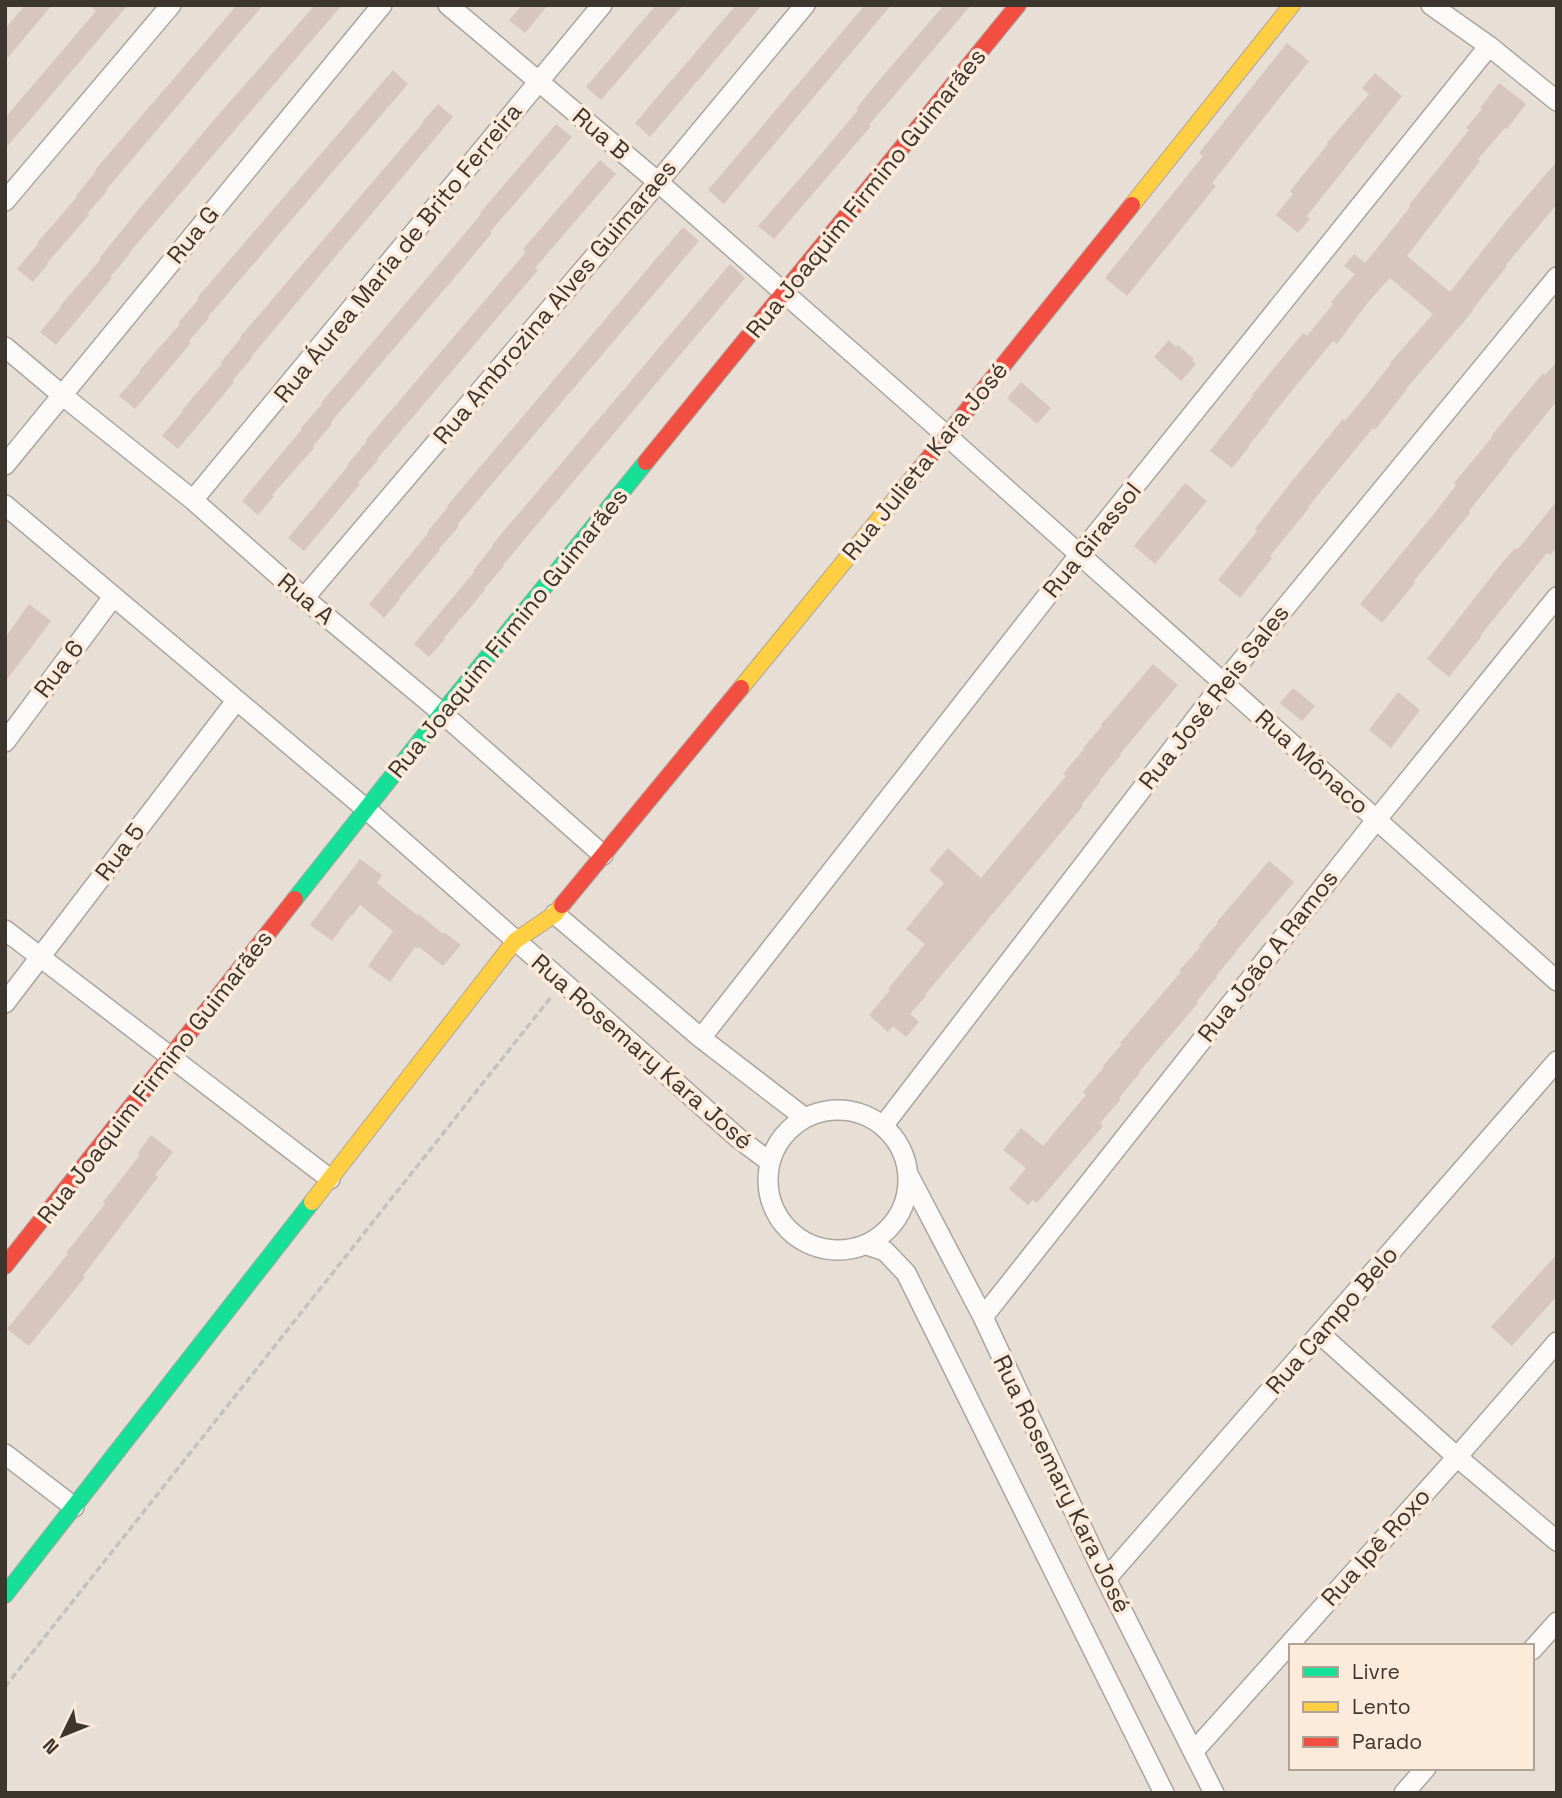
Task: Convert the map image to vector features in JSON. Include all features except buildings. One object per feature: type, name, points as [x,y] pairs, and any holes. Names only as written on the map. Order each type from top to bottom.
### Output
[{"type":"street","points":[[5,201],[171,5]]},
{"type":"street","name":"Rua G","points":[[5,465],[382,5]]},
{"type":"street","name":"Rua B","points":[[448,5],[658,182],[784,293]]},
{"type":"street","name":"Rua Áurea Maria de Brito Ferreira","points":[[193,500],[602,5]]},
{"type":"street","name":"Rua Ambrozina Alves Guimaraes","points":[[304,598],[658,182],[804,5]]},
{"type":"street","name":"Rua Joaquim Firmino Guimarães","points":[[5,1266],[442,713],[1018,5]]},
{"type":"street","name":"Rua Julieta Kara José","points":[[5,1595],[515,941],[555,914],[947,436],[1292,5]]},
{"type":"street","points":[[1431,5],[1489,46],[1557,102]]},
{"type":"street","name":"Rua Girassol","points":[[701,1038],[1080,554],[1489,46]]},
{"type":"street","name":"Rua José Reis Sales","points":[[883,1126],[1224,682],[1557,277]]},
{"type":"street","name":"Rua Mônaco","points":[[784,293],[1557,981]]},
{"type":"street","name":"Rua A","points":[[5,347],[193,500],[603,855]]},
{"type":"street","name":"Rua Rosemary Kara José","points":[[5,505],[366,810],[738,1138],[770,1162]]},
{"type":"street","name":"Rua 6","points":[[5,742],[113,597]]},
{"type":"street","name":"Rua João A Ramos","points":[[983,1317],[1377,819],[1557,597]]},
{"type":"street","name":"Rua 5","points":[[5,1003],[236,701]]},
{"type":"street","name":"Rua Rosemary Kara José","points":[[555,914],[701,1038],[804,1118]]},
{"type":"street","points":[[5,930],[330,1179]]},
{"type":"street","name":"Rua Campo Belo","points":[[1106,1579],[1557,1061]]},
{"type":"street","name":"Rua Rosemary Kara José","points":[[1164,1793],[906,1273],[885,1251],[867,1245],[848,1250],[809,1244],[793,1233],[780,1219],[771,1201],[768,1181],[770,1162],[783,1136],[804,1118],[820,1112],[853,1111],[883,1126],[896,1140],[905,1157],[909,1176],[983,1317],[1106,1579],[1214,1793]]},
{"type":"street","points":[[867,1245],[884,1234],[898,1218],[906,1198],[909,1176]]},
{"type":"street","points":[[1320,1334],[1457,1457],[1557,1541]]},
{"type":"street","name":"Rua Ipê Roxo","points":[[1290,1644],[1557,1342]]},
{"type":"street","points":[[5,1454],[74,1507]]},
{"type":"street","points":[[1534,1648],[1557,1622]]},
{"type":"street","name":"Rua Ipê Roxo","points":[[1194,1751],[1289,1645]]},
{"type":"street","points":[[1404,1793],[1424,1770]]},
{"type":"path","points":[[5,1687],[563,982]]},
{"type":"traffic: fast","points":[[295,899],[646,462]]},
{"type":"traffic: fast","points":[[5,1595],[312,1202]]},
{"type":"traffic: slow","points":[[1132,205],[1292,5]]},
{"type":"traffic: slow","points":[[741,688],[919,470]]},
{"type":"traffic: slow","points":[[312,1202],[515,941],[555,914],[562,905]]},
{"type":"traffic: jam","points":[[646,462],[1018,5]]},
{"type":"traffic: jam","points":[[919,470],[1132,205]]},
{"type":"traffic: jam","points":[[562,905],[741,688]]},
{"type":"traffic: jam","points":[[5,1266],[295,899]]}]
